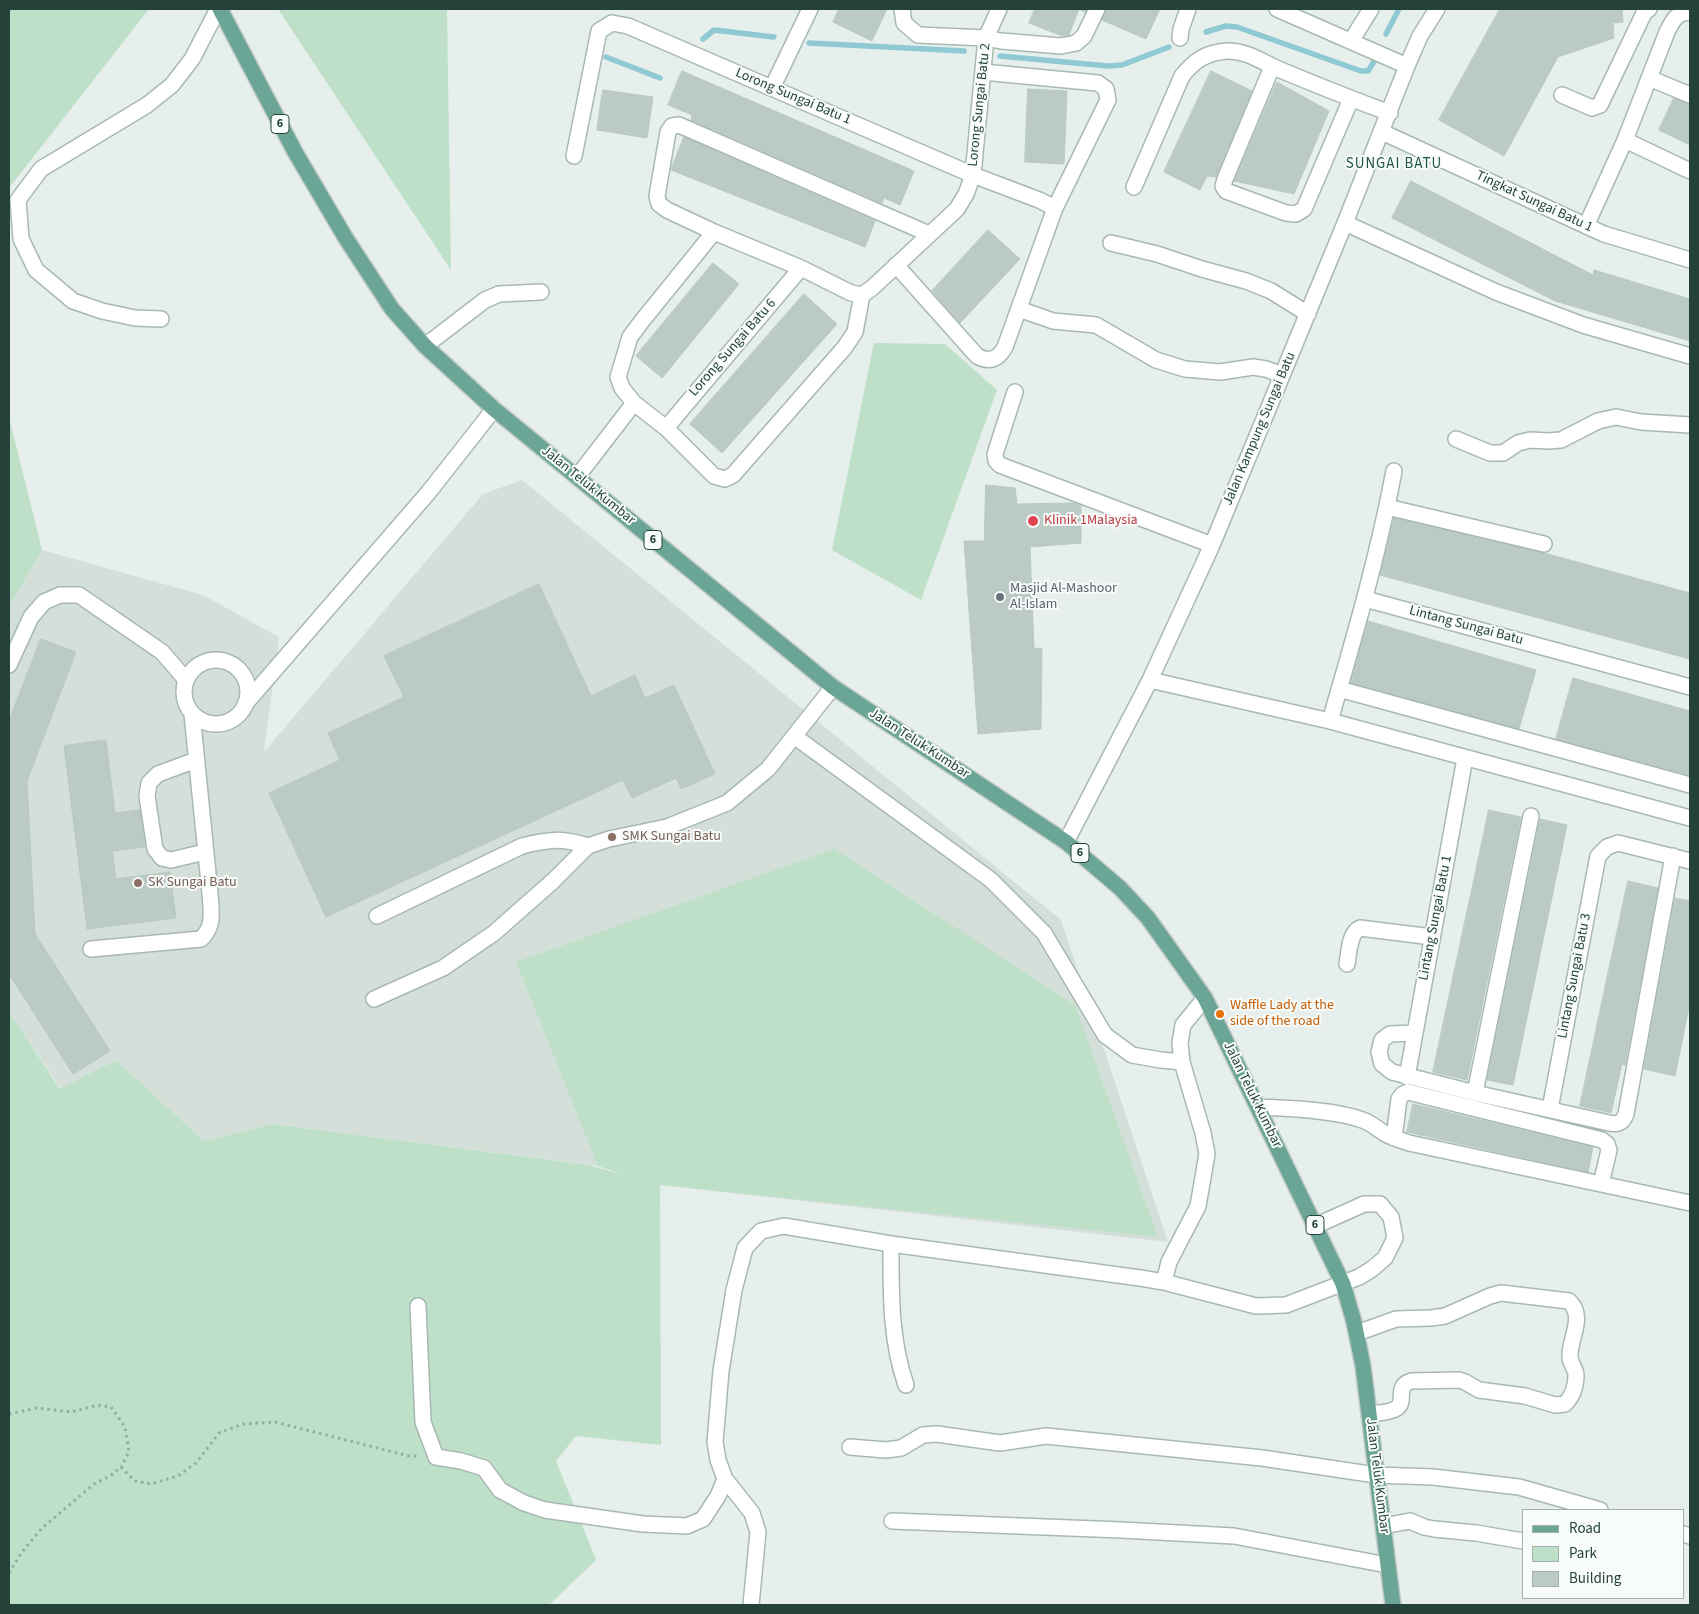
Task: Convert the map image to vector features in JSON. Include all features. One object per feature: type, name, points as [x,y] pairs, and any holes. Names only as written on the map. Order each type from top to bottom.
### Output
[{"type":"main road","name":"Jalan Teluk Kumbar","points":[[219,9],[295,152],[345,237],[392,309],[425,346],[494,409],[833,687],[1066,842],[1120,888],[1148,918],[1205,998],[1343,1284],[1357,1333],[1393,1605]]},
{"type":"street","points":[[161,319],[135,318],[102,311],[72,301],[36,270],[21,239],[18,200],[41,169],[147,105],[172,85],[192,60],[219,9]]},
{"type":"street","points":[[772,88],[810,9]]},
{"type":"street","points":[[902,9],[904,23],[918,35],[986,38],[1061,46],[1076,43],[1084,36],[1097,9]]},
{"type":"street","name":"Lorong Sungai Batu 2","points":[[862,295],[957,209],[966,194],[973,175],[986,38],[999,9]]},
{"type":"street","points":[[1134,187],[1182,76],[1186,50],[1180,29],[1188,9]]},
{"type":"street","points":[[1278,9],[1407,66]]},
{"type":"street","points":[[1351,41],[1371,9]]},
{"type":"street","name":"Jalan Kampung Sungai Batu","points":[[1066,842],[1150,680],[1212,545],[1346,223],[1407,66],[1420,36],[1437,9]]},
{"type":"street","points":[[1562,95],[1592,108],[1600,105],[1644,13],[1649,9]]},
{"type":"street","points":[[1586,226],[1625,140],[1671,13],[1690,12]]},
{"type":"street","points":[[574,156],[599,31],[613,16]]},
{"type":"street","name":"Lorong Sungai Batu 1","points":[[613,16],[628,26],[973,175],[1055,208]]},
{"type":"street","points":[[1186,50],[1209,54],[1227,51],[1248,54],[1272,67],[1390,113]]},
{"type":"street","points":[[1272,67],[1223,186],[1226,191],[1286,213],[1296,214],[1304,209],[1351,99]]},
{"type":"street","points":[[896,265],[977,356],[984,360],[995,359],[1001,354],[1055,208],[1108,100],[1106,89],[1098,83],[983,72]]},
{"type":"street","points":[[1649,78],[1690,96]]},
{"type":"street","points":[[714,232],[630,337],[618,377],[622,388],[634,403],[666,428],[714,476],[725,479],[733,475],[845,346],[855,332],[862,295],[851,293],[801,268],[714,232],[667,210],[659,204],[656,196],[668,132],[672,126],[679,125],[929,234]]},
{"type":"street","name":"Tingkat Sungai Batu 1","points":[[1382,132],[1604,234],[1690,260]]},
{"type":"street","points":[[1625,140],[1690,171]]},
{"type":"street","points":[[1346,223],[1496,292],[1583,325],[1690,356]]},
{"type":"street","points":[[1111,243],[1157,254],[1202,269],[1246,280],[1308,314]]},
{"type":"street","name":"Lorong Sungai Batu 6","points":[[666,428],[801,268]]},
{"type":"street","points":[[425,346],[485,300],[499,294],[540,292]]},
{"type":"street","points":[[1018,310],[1053,320],[1096,325],[1156,360],[1186,369],[1220,372],[1253,367],[1266,369],[1282,375]]},
{"type":"street","points":[[1015,392],[995,454],[996,461],[1000,465],[1212,545]]},
{"type":"street","points":[[577,477],[634,403]]},
{"type":"street","points":[[192,714],[200,720],[211,724],[221,724],[236,717],[428,493],[494,409]]},
{"type":"street","points":[[1456,439],[1490,453],[1503,453],[1518,443],[1530,440],[1562,440],[1598,421],[1616,417],[1641,422],[1690,425]]},
{"type":"street","points":[[1330,721],[1365,599],[1394,471]]},
{"type":"street","points":[[1387,506],[1544,544]]},
{"type":"street","points":[[9,665],[32,617],[44,602],[60,594],[79,595],[162,652],[186,680]]},
{"type":"street","name":"Lintang Sungai Batu","points":[[1365,599],[1690,687]]},
{"type":"street","points":[[91,949],[201,938],[208,932],[211,920],[210,893],[192,714],[184,698],[186,680],[192,671],[201,664],[211,660],[233,665],[241,672],[246,682],[248,694],[246,704]]},
{"type":"street","points":[[1150,680],[1330,721],[1690,818]]},
{"type":"street","points":[[374,999],[444,968],[494,933],[553,881],[588,846],[609,839],[667,827],[727,803],[768,769],[833,687]]},
{"type":"street","points":[[1339,689],[1690,785]]},
{"type":"street","points":[[794,736],[991,880],[1044,933],[1105,1035],[1132,1055],[1182,1062]]},
{"type":"street","name":"Lintang Sungai Batu 1","points":[[1407,1077],[1465,758]]},
{"type":"street","points":[[196,760],[158,774],[149,783],[147,796],[156,849],[162,858],[171,860],[205,852]]},
{"type":"street","points":[[1475,1093],[1531,816]]},
{"type":"street","points":[[377,916],[522,846],[546,840],[571,841],[588,846]]},
{"type":"street","name":"Lintang Sungai Batu 3","points":[[1550,1109],[1598,856],[1607,847],[1618,844],[1673,856]]},
{"type":"street","points":[[1414,1033],[1390,1034],[1382,1040],[1379,1052],[1382,1064],[1392,1072],[1609,1123],[1620,1123],[1624,1120],[1626,1114],[1673,856],[1690,861]]},
{"type":"street","points":[[1347,964],[1352,935],[1355,930],[1360,928],[1432,937]]},
{"type":"street","points":[[1164,1282],[1169,1262],[1198,1206],[1208,1154],[1182,1062],[1180,1043],[1183,1025],[1205,998]]},
{"type":"street","points":[[1394,1138],[1399,1099],[1408,1092],[1602,1140],[1607,1144],[1609,1150],[1602,1184]]},
{"type":"street","points":[[1258,1107],[1290,1108],[1348,1117],[1364,1121],[1394,1138],[1477,1158],[1690,1203]]},
{"type":"street","points":[[751,1605],[758,1532],[752,1512],[725,1479],[718,1460],[716,1442],[720,1371],[734,1290],[745,1248],[761,1231],[784,1226],[891,1244],[1164,1282],[1256,1306],[1286,1305],[1343,1284],[1372,1269],[1385,1258],[1394,1238],[1391,1217],[1380,1204],[1364,1204],[1315,1226]]},
{"type":"street","points":[[891,1244],[893,1331],[899,1364],[906,1385]]},
{"type":"street","points":[[1357,1333],[1396,1320],[1445,1316],[1501,1293],[1569,1301],[1575,1306],[1577,1315],[1570,1356],[1576,1375],[1572,1398],[1565,1404],[1555,1405],[1525,1396],[1479,1390],[1458,1380],[1411,1381],[1405,1383],[1402,1389],[1400,1404],[1396,1409],[1369,1414]]},
{"type":"street","points":[[418,1306],[423,1422],[436,1457],[461,1461],[484,1468],[500,1490],[524,1503],[545,1510],[643,1524],[688,1526],[703,1519],[718,1496],[725,1479]]},
{"type":"street","points":[[850,1447],[886,1450],[900,1448],[923,1435],[937,1434],[1000,1443],[1046,1436],[1262,1458],[1376,1475],[1433,1477],[1519,1488],[1596,1509]]},
{"type":"street","points":[[892,1521],[1234,1536],[1387,1565]]},
{"type":"street","points":[[1383,1526],[1410,1521],[1424,1528],[1476,1533],[1522,1541]]},
{"type":"path","points":[[9,1414],[37,1408],[71,1412],[98,1405],[111,1407],[125,1427],[129,1452],[121,1467],[110,1476],[94,1484],[42,1528],[22,1552],[9,1573]]},
{"type":"path","points":[[121,1467],[135,1481],[151,1484],[178,1476],[196,1463],[219,1433],[242,1424],[275,1422],[409,1456],[436,1457]]},
{"type":"shaded area","name":"SMK Sungai Batu","points":[[522,480],[1061,920],[1168,1242],[660,1185],[598,1166],[272,1124],[204,1141],[116,1060],[61,1089],[9,1012],[9,607],[42,550],[203,595],[279,637],[264,752],[483,494]]},
{"type":"green space","points":[[9,9],[149,9],[9,188]]},
{"type":"green space","points":[[278,9],[447,9],[451,270]]},
{"type":"green space","points":[[874,343],[945,344],[997,390],[921,600],[832,550]]},
{"type":"green space","points":[[9,417],[42,550],[9,607]]},
{"type":"green space","points":[[834,849],[1075,1005],[1158,1237],[660,1185],[661,1445],[576,1436],[556,1461],[596,1560],[549,1605],[9,1605],[9,1012],[60,1089],[116,1060],[204,1141],[272,1124],[589,1165],[624,1175],[598,1166],[516,962]]},
{"type":"building","points":[[839,9],[887,9],[872,41],[833,22]]},
{"type":"building","points":[[1035,9],[1079,9],[1069,35],[1062,36],[1029,23]]},
{"type":"building","points":[[1106,9],[1160,9],[1146,39],[1102,20]]},
{"type":"building","points":[[1500,9],[1622,9],[1623,22],[1613,23],[1614,38],[1558,57],[1504,156],[1439,120]]},
{"type":"building","points":[[682,71],[914,171],[900,205],[884,198],[882,203],[691,120],[692,115],[668,105]]},
{"type":"building","points":[[1211,71],[1252,91],[1216,177],[1207,176],[1200,190],[1164,172]]},
{"type":"building","points":[[1277,82],[1329,111],[1294,194],[1234,181]]},
{"type":"building","points":[[1028,89],[1067,91],[1064,164],[1025,162]]},
{"type":"building","points":[[603,90],[653,97],[647,138],[597,130]]},
{"type":"building","points":[[1674,98],[1690,104],[1690,145],[1659,130]]},
{"type":"building","points":[[684,137],[875,221],[865,247],[671,170]]},
{"type":"building","points":[[1411,181],[1593,275],[1594,270],[1690,299],[1690,341],[1555,301],[1392,218]]},
{"type":"building","points":[[988,230],[1020,259],[960,323],[932,291]]},
{"type":"building","points":[[713,263],[739,284],[662,378],[636,356]]},
{"type":"building","points":[[804,294],[837,324],[722,453],[690,424]]},
{"type":"building","name":"Masjid Al-Mashoor Al-Islam","points":[[986,485],[1015,488],[1017,504],[1074,503],[1081,506],[1081,543],[1030,547],[1034,648],[1042,649],[1041,729],[978,734],[964,541],[984,541]]},
{"type":"building","points":[[1394,518],[1544,553],[1690,593],[1690,659],[1380,575]]},
{"type":"building","points":[[539,584],[591,696],[635,675],[645,698],[674,685],[715,774],[681,789],[676,778],[632,798],[623,780],[326,917],[269,793],[340,760],[328,733],[404,697],[384,656]]},
{"type":"building","points":[[1368,621],[1536,670],[1519,729],[1351,683]]},
{"type":"building","points":[[41,639],[76,652],[27,781],[35,934],[110,1051],[73,1074],[9,974],[9,721]]},
{"type":"building","points":[[1573,678],[1690,711],[1690,775],[1556,739]]},
{"type":"building","points":[[106,740],[115,813],[140,810],[145,847],[112,851],[116,879],[170,872],[176,918],[87,929],[64,746]]},
{"type":"building","points":[[1489,810],[1521,817],[1467,1080],[1433,1072]]},
{"type":"building","points":[[1540,819],[1567,825],[1513,1085],[1487,1080]]},
{"type":"building","points":[[1628,881],[1658,888],[1625,1065],[1622,1064],[1611,1113],[1580,1106]]},
{"type":"building","points":[[1675,898],[1690,901],[1690,1002],[1675,1076],[1644,1069]]},
{"type":"building","points":[[1413,1104],[1593,1147],[1588,1172],[1407,1132]]},
{"type":"waterway","points":[[1386,34],[1399,9]]},
{"type":"waterway","points":[[1206,32],[1226,26],[1237,27],[1361,71],[1368,71],[1375,60]]},
{"type":"waterway","points":[[703,39],[714,30],[774,37]]},
{"type":"waterway","points":[[809,43],[964,51]]},
{"type":"waterway","points":[[1000,56],[1108,66],[1122,65],[1169,47]]},
{"type":"waterway","points":[[606,57],[660,78]]},
{"type":"place","name":"Klinik 1Malaysia","points":[[1033,521]]},
{"type":"place","name":"Masjid Al-Mashoor Al-Islam","points":[[1000,597]]},
{"type":"place","name":"SMK Sungai Batu","points":[[612,837]]},
{"type":"place","name":"SK Sungai Batu","points":[[138,883]]},
{"type":"place","name":"Waffle Lady at the side of the road","points":[[1220,1014]]},
{"type":"district","name":"SUNGAI BATU","points":[[1394,165]]}]
